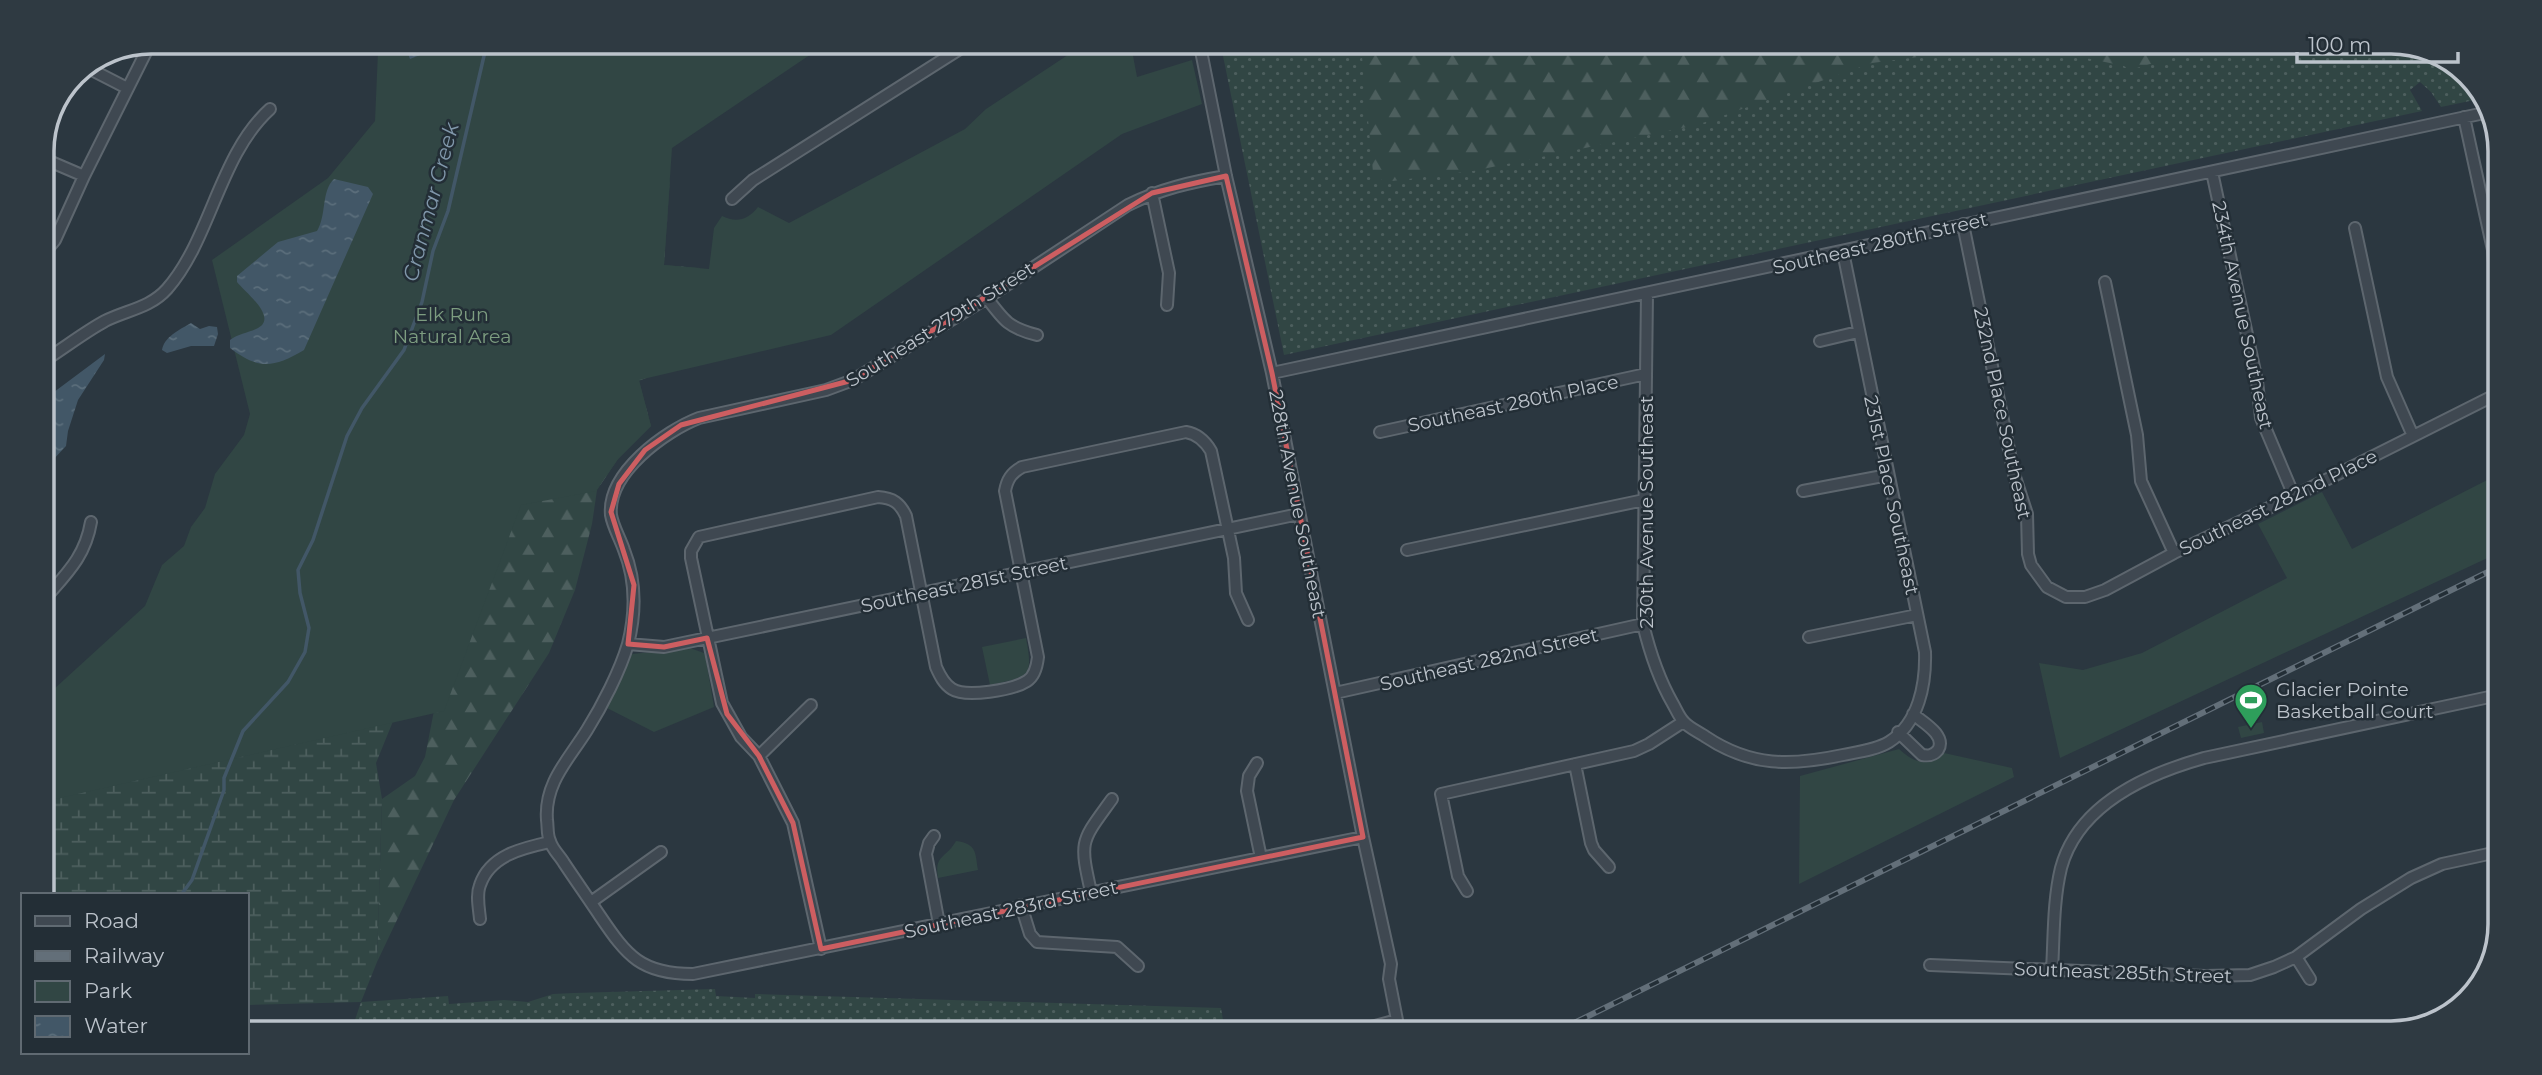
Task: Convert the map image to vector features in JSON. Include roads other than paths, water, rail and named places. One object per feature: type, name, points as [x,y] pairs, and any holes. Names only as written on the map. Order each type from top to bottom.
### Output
[{"type":"street","points":[[732,199],[752,180],[952,54]]},
{"type":"street","name":"228th Avenue Southeast","points":[[1202,54],[1226,176],[1272,373],[1363,837],[1391,964],[1389,979],[1397,1020],[1393,1021]]},
{"type":"street","points":[[54,241],[144,55]]},
{"type":"street","points":[[96,72],[127,88]]},
{"type":"street","points":[[54,354],[105,321],[147,306],[164,292],[184,264],[247,133],[270,108]]},
{"type":"street","name":"Southeast 280th Street","points":[[1272,373],[2480,114]]},
{"type":"street","points":[[2464,117],[2488,227]]},
{"type":"street","points":[[54,163],[84,176]]},
{"type":"street","name":"234th Avenue Southeast","points":[[2212,172],[2257,381],[2261,418],[2294,496]]},
{"type":"street","name":"Southeast 279th Street","points":[[628,644],[634,585],[611,512],[619,484],[645,450],[681,425],[699,418],[839,386],[853,380],[987,298],[1128,205],[1152,192],[1226,176]]},
{"type":"street","points":[[1152,192],[1170,273],[1167,305]]},
{"type":"street","name":"232nd Place Southeast","points":[[1963,224],[2014,474],[2027,514],[2028,554],[2031,565],[2056,593]]},
{"type":"street","points":[[2356,228],[2387,377],[2413,436]]},
{"type":"street","name":"231st Place Southeast","points":[[1683,722],[1721,747],[1749,758],[1778,763],[1809,762],[1867,750],[1889,741],[1913,714],[1920,700],[1926,672],[1925,652],[1843,252]]},
{"type":"street","points":[[2105,282],[2137,435],[2141,481],[2174,553]]},
{"type":"street","name":"230th Avenue Southeast","points":[[1647,294],[1643,624],[1652,660],[1662,685],[1683,722]]},
{"type":"street","points":[[987,298],[1006,323],[1018,330],[1037,335]]},
{"type":"street","points":[[1820,341],[1858,332]]},
{"type":"street","name":"Southeast 280th Place","points":[[1380,432],[1646,374]]},
{"type":"street","name":"Southeast 282nd Place","points":[[2056,593],[2074,598],[2096,594],[2488,398]]},
{"type":"street","points":[[821,949],[798,836],[785,804],[758,756],[741,737],[722,703],[691,558],[699,537],[878,497],[898,502],[906,516],[940,677],[953,690],[971,694],[1020,684],[1033,675],[1038,657],[1005,491],[1009,477],[1022,467],[1186,432],[1202,438],[1210,451],[1234,558],[1236,593],[1248,620]]},
{"type":"street","points":[[1803,491],[1888,475]]},
{"type":"street","points":[[1407,550],[1644,500]]},
{"type":"street","name":"Southeast 281st Street","points":[[628,644],[664,647],[1299,514]]},
{"type":"street","points":[[54,588],[79,558],[88,540],[91,522]]},
{"type":"street","points":[[1809,637],[1917,615]]},
{"type":"street","name":"Southeast 282nd Street","points":[[1335,693],[1643,624]]},
{"type":"street","points":[[628,644],[588,729],[553,781],[547,811],[550,842],[591,902],[661,852]]},
{"type":"street","points":[[2052,970],[2057,891],[2062,866],[2070,848],[2096,812],[2116,795],[2167,771],[2204,758],[2488,696]]},
{"type":"street","points":[[758,756],[811,705]]},
{"type":"street","points":[[1898,732],[1926,756],[1938,749],[1938,734],[1913,714]]},
{"type":"street","points":[[1467,891],[1458,876],[1441,794],[1634,751],[1683,722]]},
{"type":"street","points":[[1257,763],[1249,776],[1247,791],[1261,858]]},
{"type":"street","points":[[1575,764],[1591,843],[1609,866]]},
{"type":"street","points":[[1091,892],[1083,845],[1087,834],[1112,799]]},
{"type":"street","points":[[934,836],[926,854],[939,924]]},
{"type":"street","name":"Southeast 283rd Street","points":[[591,902],[622,949],[644,965],[658,970],[693,974],[1363,837]]},
{"type":"street","points":[[480,919],[480,883],[491,867],[509,853],[550,842]]},
{"type":"street","name":"Southeast 285th Street","points":[[1930,965],[2205,976],[2250,975],[2296,957],[2361,909],[2411,878],[2441,864],[2488,854]]},
{"type":"street","points":[[1021,905],[1030,934],[1037,942],[1116,947],[1138,966]]},
{"type":"street","points":[[2296,957],[2310,979]]},
{"type":"water","points":[[408,54],[420,54],[420,55],[410,59]]},
{"type":"water","points":[[334,179],[368,187],[373,194],[304,350],[275,363],[249,360],[230,348],[230,340],[256,329],[262,325],[264,319],[259,306],[237,282],[237,276],[278,242],[317,231],[327,190]]},
{"type":"water","points":[[191,323],[200,329],[217,327],[214,346],[191,346],[167,353],[162,350],[169,338]]},
{"type":"water","points":[[105,354],[104,360],[78,400],[66,446],[54,459],[54,392]]},
{"type":"waterway","name":"Cranmar Creek","points":[[182,893],[192,880],[224,790],[224,778],[243,731],[288,682],[305,652],[309,628],[300,593],[298,570],[313,540],[347,436],[362,408],[404,350],[422,302],[433,251],[448,211],[484,54]]},
{"type":"railway","points":[[1578,1021],[2488,572]]},
{"type":"place","name":"Glacier Pointe Basketball Court","points":[[2251,730]]},
{"type":"park label","name":"Elk Run Natural Area","points":[[452,325]]}]
